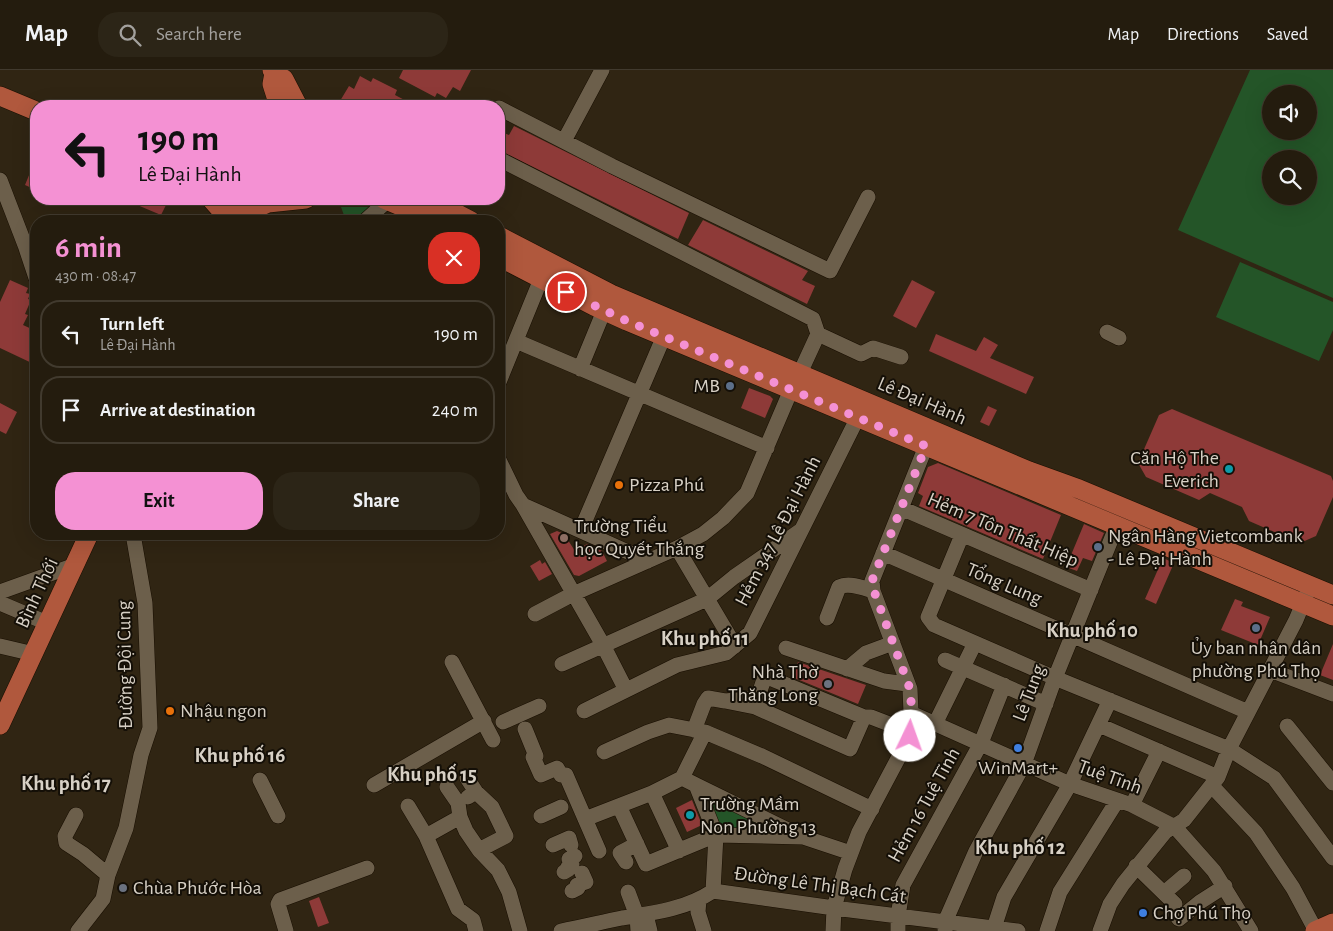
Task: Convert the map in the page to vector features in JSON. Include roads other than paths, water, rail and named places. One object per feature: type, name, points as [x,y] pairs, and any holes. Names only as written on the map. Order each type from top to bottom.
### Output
[{"type":"main road","points":[[277,100],[272,84],[273,72],[284,79],[295,100]]},
{"type":"main road","points":[[0,96],[30,108]]},
{"type":"main road","points":[[247,215],[264,205]]},
{"type":"main road","points":[[397,205],[418,215]]},
{"type":"main road","points":[[440,205],[460,215]]},
{"type":"main road","points":[[216,209],[236,215]]},
{"type":"main road","name":"Lê Đại Hành","points":[[505,240],[664,336],[858,417],[929,438],[1086,492],[1306,594],[1333,616]]},
{"type":"main road","name":"Lê Đại Hành","points":[[505,260],[541,279],[800,373],[929,438],[1116,525],[1306,594],[1333,595]]},
{"type":"main road","points":[[792,390],[800,373]]},
{"type":"main road","name":"Bình Thới","points":[[0,726],[86,540]]},
{"type":"main road","points":[[1316,931],[1333,923]]},
{"type":"street","points":[[564,141],[602,70]]},
{"type":"street","points":[[505,111],[764,241],[830,271],[868,197]]},
{"type":"street","points":[[505,162],[813,319],[818,334],[800,373]]},
{"type":"street","points":[[1,187],[30,259]]},
{"type":"street","points":[[371,215],[381,205]]},
{"type":"street","points":[[505,368],[541,279]]},
{"type":"street","points":[[580,369],[607,302]]},
{"type":"street","points":[[818,334],[862,354],[873,348],[902,357]]},
{"type":"street","points":[[582,530],[664,336]]},
{"type":"street","points":[[516,341],[767,448]]},
{"type":"street","points":[[535,614],[573,594],[677,548],[710,529],[736,507],[746,494],[792,390]]},
{"type":"street","name":"Hẻm 347 Lê Đại Hành","points":[[584,711],[677,665],[726,653],[750,633],[858,417]]},
{"type":"street","points":[[833,931],[834,908],[859,832],[910,736],[912,713],[910,689],[874,591],[873,576],[929,438]]},
{"type":"street","points":[[505,473],[516,496],[523,505],[603,645],[626,690]]},
{"type":"street","points":[[523,505],[648,561]]},
{"type":"street","name":"Hẻm 7 Tôn Thất Hiệp","points":[[901,508],[1091,590]]},
{"type":"street","name":"Lê Tung","points":[[945,926],[976,851],[1024,764],[1055,678],[1116,525]]},
{"type":"street","points":[[562,664],[707,599],[734,577],[802,530]]},
{"type":"street","points":[[962,535],[928,617],[934,625],[1055,678],[1229,749],[1274,778],[1333,858]]},
{"type":"street","name":"Đường Đội Cung","points":[[78,931],[103,899],[108,876],[126,828],[141,755],[150,728],[145,603],[134,540]]},
{"type":"street","points":[[677,548],[735,646]]},
{"type":"street","name":"Tổng Lung","points":[[883,553],[1248,712]]},
{"type":"street","points":[[0,592],[75,565]]},
{"type":"street","points":[[827,618],[839,587],[843,585],[852,586],[874,591]]},
{"type":"street","points":[[1100,931],[1110,904],[1136,866],[1164,832],[1184,820],[1215,782],[1229,749],[1270,670],[1306,594]]},
{"type":"street","points":[[0,604],[47,623]]},
{"type":"street","points":[[847,669],[866,653],[893,642]]},
{"type":"street","points":[[935,724],[975,643]]},
{"type":"street","points":[[0,646],[34,654]]},
{"type":"street","points":[[786,648],[884,681],[907,684]]},
{"type":"street","points":[[945,660],[1046,704]]},
{"type":"street","points":[[452,662],[493,740]]},
{"type":"street","points":[[1270,670],[1333,694]]},
{"type":"street","points":[[756,703],[765,676],[864,717],[870,717],[910,732]]},
{"type":"street","name":"Hẻm 16 Tuệ Tĩnh","points":[[898,924],[903,885],[982,743],[1004,686]]},
{"type":"street","points":[[585,819],[652,793],[682,778],[700,731],[704,704],[708,698],[756,703],[850,749],[864,717]]},
{"type":"street","points":[[993,929],[1004,897],[1070,784],[1110,700]]},
{"type":"street","points":[[503,722],[539,706]]},
{"type":"street","name":"Tuệ Tĩnh","points":[[912,713],[1070,784],[1132,806],[1174,827],[1214,871],[1251,931]]},
{"type":"street","points":[[374,785],[484,721]]},
{"type":"street","points":[[604,752],[669,725],[700,731],[762,756],[872,809]]},
{"type":"street","points":[[1099,725],[1159,751],[1215,782],[1256,833],[1293,888],[1316,931]]},
{"type":"street","points":[[1287,726],[1333,783]]},
{"type":"street","points":[[525,729],[536,756],[526,760],[541,775],[557,768],[561,775],[566,775],[599,851]]},
{"type":"street","points":[[1132,806],[1159,751]]},
{"type":"street","points":[[467,778],[476,792],[492,807],[506,836],[479,850]]},
{"type":"street","points":[[682,778],[803,837],[852,853]]},
{"type":"street","points":[[260,780],[278,816]]},
{"type":"street","points":[[696,785],[716,835],[713,891]]},
{"type":"street","points":[[447,787],[459,810],[466,831],[479,850],[498,870],[509,892],[520,931]]},
{"type":"street","points":[[426,836],[459,810],[476,792]]},
{"type":"street","points":[[652,793],[679,850]]},
{"type":"street","points":[[1047,931],[1060,892],[1117,801]]},
{"type":"street","points":[[408,806],[426,836],[458,910],[473,920],[476,931]]},
{"type":"street","points":[[620,806],[646,864],[716,835],[803,837]]},
{"type":"street","points":[[541,816],[561,808]]},
{"type":"street","points":[[76,815],[65,836],[66,843],[89,859],[108,876]]},
{"type":"street","points":[[553,845],[569,838],[573,850],[569,858],[572,864],[564,872]]},
{"type":"street","points":[[626,862],[620,853],[637,844]]},
{"type":"street","points":[[1136,866],[1172,891],[1175,904],[1171,907],[1182,925],[1200,902],[1225,886]]},
{"type":"street","points":[[286,931],[278,902],[367,868]]},
{"type":"street","points":[[572,891],[578,888],[578,885],[586,882],[582,873]]},
{"type":"street","points":[[1172,891],[1184,876]]},
{"type":"street","name":"Đường Lê Thị Bạch Cát","points":[[561,931],[640,921],[699,900],[713,891],[834,908],[898,924],[1018,931]]},
{"type":"street","points":[[628,892],[640,921],[650,931]]},
{"type":"street","points":[[699,900],[698,912],[704,931]]},
{"type":"place","name":"MB","points":[[730,386]]},
{"type":"place","name":"Căn Hộ The Everich","points":[[1229,469]]},
{"type":"place","name":"Pizza Phú","points":[[619,485]]},
{"type":"place","name":"Trường Tiểu học Quyết Thắng","points":[[564,538]]},
{"type":"place","name":"Ngân Hàng Vietcombank - Lê Đại Hành","points":[[1098,547]]},
{"type":"place","name":"Ủy ban nhân dân phường Phú Thọ","points":[[1256,628]]},
{"type":"place","name":"Nhà Thờ Thăng Long","points":[[828,684]]},
{"type":"place","name":"Nhậu ngon","points":[[170,711]]},
{"type":"place","name":"WinMart+","points":[[1018,748]]},
{"type":"place","name":"Trường Mầm Non Phường 13","points":[[690,815]]},
{"type":"place","name":"Chùa Phước Hòa","points":[[123,888]]},
{"type":"place","name":"Chợ Phú Thọ","points":[[1143,913]]},
{"type":"district","name":"Khu phố 10","points":[[1092,630]]},
{"type":"district","name":"Khu phố 11","points":[[705,638]]},
{"type":"district","name":"Khu phố 16","points":[[240,755]]},
{"type":"district","name":"Khu phố 15","points":[[432,774]]},
{"type":"district","name":"Khu phố 17","points":[[66,783]]},
{"type":"district","name":"Khu phố 12","points":[[1020,847]]}]
